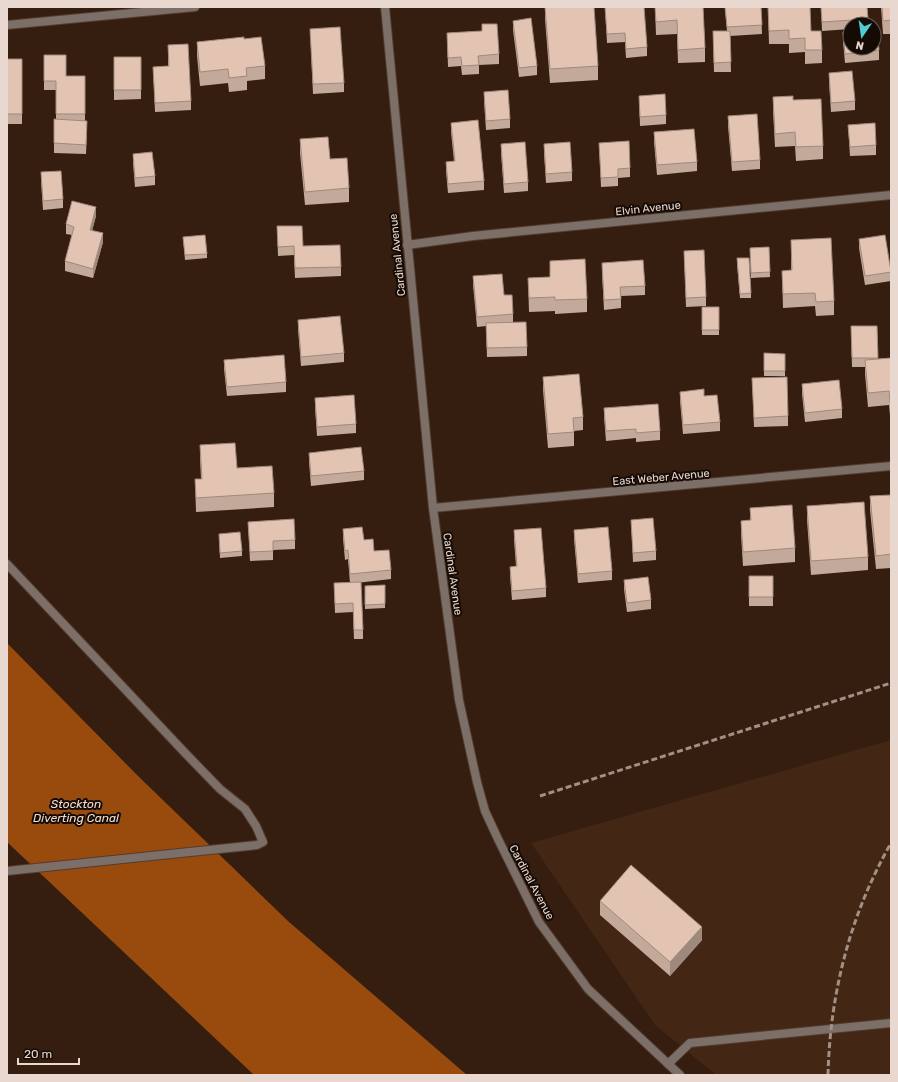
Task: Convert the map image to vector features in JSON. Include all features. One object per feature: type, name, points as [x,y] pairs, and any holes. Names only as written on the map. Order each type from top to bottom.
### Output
[{"type":"street","points":[[7,25],[195,7]]},
{"type":"street","name":"Cardinal Avenue","points":[[385,7],[433,508],[458,700],[476,782],[485,811],[503,851],[544,928],[588,989],[680,1075]]},
{"type":"street","name":"Elvin Avenue","points":[[407,245],[473,236],[891,195]]},
{"type":"street","name":"East Weber Avenue","points":[[433,508],[891,466]]},
{"type":"street","points":[[7,564],[220,789],[245,809],[256,826],[263,842],[257,845],[228,849],[7,871]]},
{"type":"street","points":[[668,1064],[690,1043],[891,1023]]},
{"type":"shaded area","points":[[891,740],[891,1075],[716,1075],[655,1025],[531,843]]},
{"type":"water","name":"Stockton Diverting Canal","points":[[7,643],[138,776],[289,922],[467,1075],[254,1075],[7,842]]},
{"type":"building","points":[[545,7],[594,7],[598,66],[550,69]]},
{"type":"building","points":[[605,7],[644,7],[647,47],[626,49],[625,33],[607,34]]},
{"type":"building","points":[[655,7],[703,7],[705,48],[678,50],[677,20],[656,22]]},
{"type":"building","points":[[725,7],[761,7],[762,25],[727,27]]},
{"type":"building","points":[[768,7],[810,7],[811,31],[821,31],[822,50],[805,50],[805,38],[789,39],[789,30],[769,31]]},
{"type":"building","points":[[821,7],[867,7],[868,16],[842,16],[842,21],[822,22]]},
{"type":"building","points":[[882,7],[891,7],[891,20],[883,21]]},
{"type":"building","points":[[531,18],[537,66],[519,68],[513,21]]},
{"type":"building","points":[[482,24],[497,24],[499,54],[478,56],[479,65],[462,66],[461,57],[448,58],[447,33],[482,31]]},
{"type":"building","points":[[340,27],[344,83],[313,84],[310,29]]},
{"type":"building","points":[[713,31],[730,31],[731,62],[714,63]]},
{"type":"building","points":[[244,37],[244,39],[261,37],[265,66],[246,68],[247,76],[229,78],[228,69],[200,72],[197,42]]},
{"type":"building","points":[[188,44],[191,101],[155,103],[153,67],[169,66],[168,45]]},
{"type":"building","points":[[44,55],[66,55],[66,76],[85,76],[85,114],[56,114],[56,81],[44,81]]},
{"type":"building","points":[[114,57],[141,57],[141,90],[114,90]]},
{"type":"building","points":[[7,59],[22,59],[22,114],[7,114]]},
{"type":"building","points":[[852,71],[855,101],[831,103],[829,73]]},
{"type":"building","points":[[508,90],[510,119],[486,121],[484,92]]},
{"type":"building","points":[[665,94],[666,115],[640,117],[639,96]]},
{"type":"building","points":[[793,96],[793,100],[821,99],[823,146],[796,147],[795,132],[775,134],[773,97]]},
{"type":"building","points":[[757,114],[760,160],[732,162],[728,116]]},
{"type":"building","points":[[54,119],[87,121],[86,145],[54,143]]},
{"type":"building","points":[[478,120],[484,181],[448,184],[446,162],[455,161],[451,123]]},
{"type":"building","points":[[875,123],[876,145],[850,147],[848,125]]},
{"type":"building","points":[[694,129],[697,162],[657,165],[654,132]]},
{"type":"building","points":[[328,137],[330,159],[347,158],[349,188],[305,192],[300,139]]},
{"type":"building","points":[[629,141],[630,168],[618,169],[618,177],[601,178],[599,143]]},
{"type":"building","points":[[525,142],[528,182],[504,184],[501,144]]},
{"type":"building","points":[[570,142],[572,172],[546,174],[544,144]]},
{"type":"building","points":[[152,152],[155,176],[135,178],[133,154]]},
{"type":"building","points":[[61,171],[63,199],[43,201],[41,172]]},
{"type":"building","points":[[72,201],[96,207],[90,230],[103,233],[93,269],[65,261],[74,227],[66,224]]},
{"type":"building","points":[[277,226],[302,226],[303,246],[340,245],[341,267],[295,268],[294,246],[278,247]]},
{"type":"building","points":[[205,235],[207,254],[185,255],[183,237]]},
{"type":"building","points":[[885,235],[891,272],[865,276],[859,239]]},
{"type":"building","points":[[831,238],[834,301],[816,302],[815,293],[783,294],[782,271],[792,270],[791,240]]},
{"type":"building","points":[[769,247],[770,272],[751,273],[750,248]]},
{"type":"building","points":[[704,250],[706,297],[686,298],[684,251]]},
{"type":"building","points":[[737,258],[749,258],[751,293],[740,294]]},
{"type":"building","points":[[585,259],[587,299],[555,300],[555,297],[529,298],[528,278],[550,277],[550,261]]},
{"type":"building","points":[[643,260],[645,286],[620,287],[621,299],[604,300],[602,263]]},
{"type":"building","points":[[502,274],[504,295],[512,295],[513,314],[477,317],[473,276]]},
{"type":"building","points":[[702,307],[719,307],[719,330],[702,330]]},
{"type":"building","points":[[340,316],[344,353],[301,357],[298,320]]},
{"type":"building","points":[[526,322],[527,347],[487,348],[486,323]]},
{"type":"building","points":[[851,326],[877,326],[878,358],[852,358]]},
{"type":"building","points":[[764,353],[785,354],[785,371],[764,371]]},
{"type":"building","points":[[284,355],[286,382],[227,387],[224,360]]},
{"type":"building","points":[[891,358],[891,412],[889,391],[868,393],[865,360]]},
{"type":"building","points":[[579,374],[583,417],[573,418],[574,432],[548,434],[543,377]]},
{"type":"building","points":[[787,377],[788,416],[754,418],[752,378]]},
{"type":"building","points":[[839,380],[842,409],[805,413],[802,384]]},
{"type":"building","points":[[704,389],[704,396],[717,395],[720,422],[683,425],[680,392]]},
{"type":"building","points":[[354,395],[356,424],[317,427],[315,398]]},
{"type":"building","points":[[658,404],[660,431],[636,433],[636,429],[606,431],[604,408]]},
{"type":"building","points":[[235,443],[237,468],[272,466],[274,493],[196,498],[195,479],[202,479],[200,445]]},
{"type":"building","points":[[361,447],[364,471],[311,476],[309,453]]},
{"type":"building","points":[[890,495],[891,554],[876,556],[870,496]]},
{"type":"building","points":[[864,502],[868,557],[811,561],[807,506]]},
{"type":"building","points":[[792,505],[795,548],[743,552],[741,521],[751,520],[750,508]]},
{"type":"building","points":[[653,518],[656,551],[633,553],[631,520]]},
{"type":"building","points":[[294,519],[295,540],[273,541],[273,551],[250,552],[248,522]]},
{"type":"building","points":[[362,527],[364,540],[373,539],[374,551],[389,550],[391,570],[350,574],[348,550],[345,551],[343,529]]},
{"type":"building","points":[[608,527],[612,571],[578,574],[574,530]]},
{"type":"building","points":[[541,528],[546,588],[512,591],[510,567],[517,566],[514,530]]},
{"type":"building","points":[[240,532],[242,551],[220,553],[219,534]]},
{"type":"building","points":[[749,576],[773,576],[773,597],[749,597]]},
{"type":"building","points":[[648,577],[651,600],[627,603],[624,580]]},
{"type":"building","points":[[361,582],[363,630],[354,630],[353,603],[335,604],[334,583]]},
{"type":"building","points":[[385,585],[385,604],[365,605],[365,586]]},
{"type":"building","points":[[631,865],[702,927],[670,962],[600,901]]},
{"type":"railway","points":[[540,796],[891,683]]},
{"type":"railway","points":[[828,1075],[833,1014],[845,955],[864,898],[891,843]]}]
